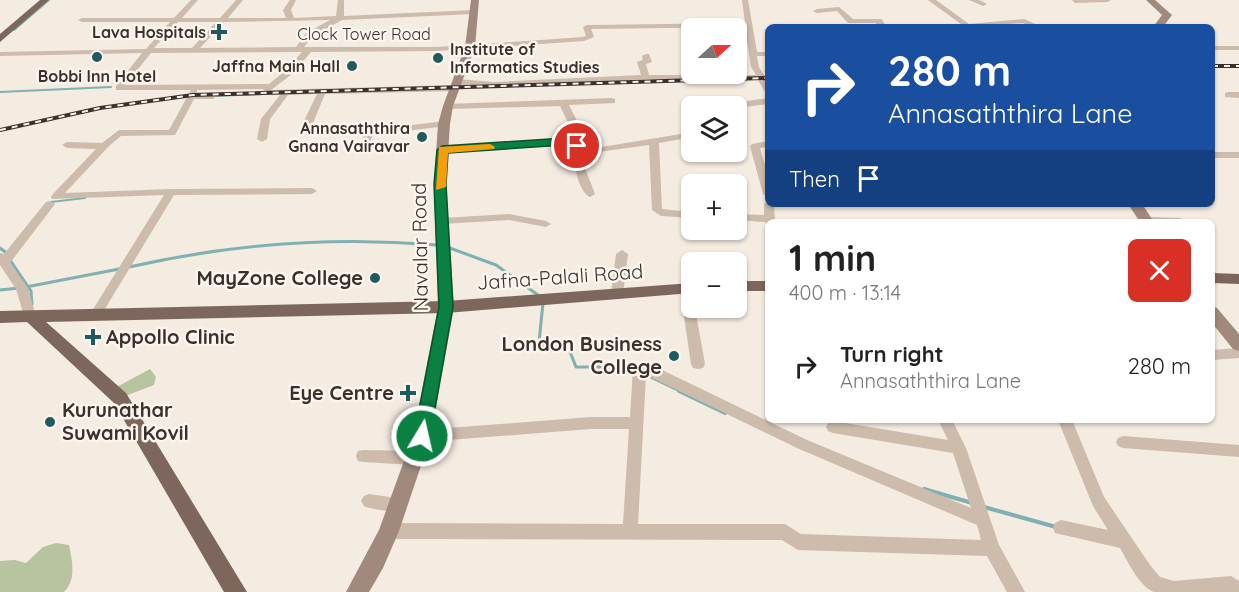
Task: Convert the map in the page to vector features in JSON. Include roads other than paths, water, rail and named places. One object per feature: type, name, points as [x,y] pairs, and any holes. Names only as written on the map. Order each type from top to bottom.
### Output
[{"type":"main road","points":[[0,39],[45,0]]},
{"type":"main road","points":[[1215,278],[1239,279]]},
{"type":"main road","points":[[747,286],[765,286]]},
{"type":"main road","name":"Jafna-Palali Road","points":[[1,319],[96,314],[446,307],[681,289]]},
{"type":"main road","points":[[30,316],[120,398],[237,592]]},
{"type":"street","points":[[195,0],[147,51],[119,88],[193,92],[322,92],[646,77],[764,78],[753,54],[745,0]]},
{"type":"street","points":[[194,50],[240,0]]},
{"type":"street","points":[[291,20],[287,10],[293,0]]},
{"type":"street","points":[[340,0],[340,18]]},
{"type":"street","points":[[931,0],[965,24]]},
{"type":"street","points":[[972,0],[983,4]]},
{"type":"street","points":[[1075,2],[1108,0]]},
{"type":"street","points":[[1150,0],[1167,15],[1160,24]]},
{"type":"street","points":[[82,20],[173,22],[291,20],[474,6]]},
{"type":"street","name":"Navalar Road","points":[[357,592],[376,561],[389,531],[422,436],[446,307],[440,184],[444,124],[448,106],[470,47],[474,6]]},
{"type":"street","points":[[817,11],[838,9],[850,21],[879,21],[880,24]]},
{"type":"street","points":[[299,49],[309,35],[340,18]]},
{"type":"street","points":[[308,19],[302,26],[309,35]]},
{"type":"street","points":[[990,24],[1024,21],[1031,24]]},
{"type":"street","name":"Clock Tower Road","points":[[0,54],[470,47],[584,39],[590,37],[587,27],[750,25]]},
{"type":"street","points":[[1215,48],[1239,48]]},
{"type":"street","points":[[254,93],[273,86],[309,49]]},
{"type":"street","points":[[753,54],[765,54]]},
{"type":"street","points":[[646,56],[648,62],[641,62],[646,77]]},
{"type":"street","points":[[193,92],[273,86]]},
{"type":"street","points":[[106,144],[118,133],[172,132],[193,92]]},
{"type":"street","points":[[308,123],[322,92]]},
{"type":"street","points":[[1228,95],[1239,95]]},
{"type":"street","points":[[262,139],[266,119],[284,96]]},
{"type":"street","points":[[448,106],[612,101]]},
{"type":"street","points":[[747,104],[765,101]]},
{"type":"street","points":[[562,103],[577,131],[578,163],[590,194]]},
{"type":"street","points":[[363,150],[369,133],[444,124]]},
{"type":"street","points":[[442,150],[565,142],[578,148],[599,151],[681,136]]},
{"type":"street","points":[[654,141],[657,210],[661,213],[681,214]]},
{"type":"street","points":[[765,144],[755,146],[765,183]]},
{"type":"street","points":[[67,146],[104,146],[56,197],[171,192],[312,191]]},
{"type":"street","points":[[1215,155],[1239,155]]},
{"type":"street","points":[[96,314],[171,192]]},
{"type":"street","points":[[30,316],[22,288],[2,259],[50,204]]},
{"type":"street","points":[[442,221],[509,217],[546,224]]},
{"type":"street","points":[[747,218],[765,220]]},
{"type":"street","points":[[617,294],[622,254]]},
{"type":"street","points":[[1215,316],[1239,345]]},
{"type":"street","points":[[693,318],[698,364]]},
{"type":"street","points":[[1215,355],[1239,352]]},
{"type":"street","points":[[630,531],[640,368],[802,444],[982,520]]},
{"type":"street","points":[[422,436],[591,423],[636,423]]},
{"type":"street","points":[[946,423],[959,448],[992,548],[1016,592]]},
{"type":"street","points":[[1066,423],[1088,480],[1124,541],[1155,584],[1165,588],[1231,584],[1237,592]]},
{"type":"street","points":[[833,427],[959,448]]},
{"type":"street","points":[[1123,442],[1239,451]]},
{"type":"street","points":[[363,456],[414,458]]},
{"type":"street","points":[[369,501],[398,504]]},
{"type":"street","points":[[1061,528],[1124,541]]},
{"type":"street","points":[[389,531],[785,532],[798,542],[992,548]]},
{"type":"waterway","points":[[14,30],[49,0]]},
{"type":"waterway","points":[[0,92],[111,87]]},
{"type":"waterway","points":[[215,96],[263,94]]},
{"type":"waterway","points":[[51,202],[85,198]]},
{"type":"waterway","points":[[129,267],[205,253],[282,244],[359,241],[437,245]]},
{"type":"waterway","points":[[447,247],[496,265],[538,295]]},
{"type":"waterway","points":[[0,248],[8,254]]},
{"type":"waterway","points":[[10,260],[28,287]]},
{"type":"waterway","points":[[28,287],[119,269]]},
{"type":"waterway","points":[[28,287],[31,291],[32,304]]},
{"type":"waterway","points":[[0,290],[19,288]]},
{"type":"waterway","points":[[543,303],[539,342],[543,346],[569,349],[576,367],[631,367],[636,370]]},
{"type":"waterway","points":[[644,374],[682,392]]},
{"type":"waterway","points":[[679,391],[725,413]]},
{"type":"waterway","points":[[924,489],[972,503]]},
{"type":"waterway","points":[[984,507],[1056,527]]},
{"type":"railway","points":[[1215,66],[1239,66]]},
{"type":"railway","points":[[0,130],[100,108],[193,95],[765,78]]},
{"type":"place","name":"Lava Hospitals","points":[[219,32]]},
{"type":"place","name":"Bobbi Inn Hotel","points":[[97,57]]},
{"type":"place","name":"Institute of Informatics Studies","points":[[438,58]]},
{"type":"place","name":"Jaffna Main Hall","points":[[352,66]]},
{"type":"place","name":"Annasaththira Gnana Vairavar","points":[[422,137]]},
{"type":"place","name":"MayZone College","points":[[375,278]]},
{"type":"place","name":"Appollo Clinic","points":[[93,337]]},
{"type":"place","name":"London Business College","points":[[674,356]]},
{"type":"place","name":"Eye Centre","points":[[408,393]]},
{"type":"place","name":"Kurunathar Suwami Kovil","points":[[50,422]]}]
